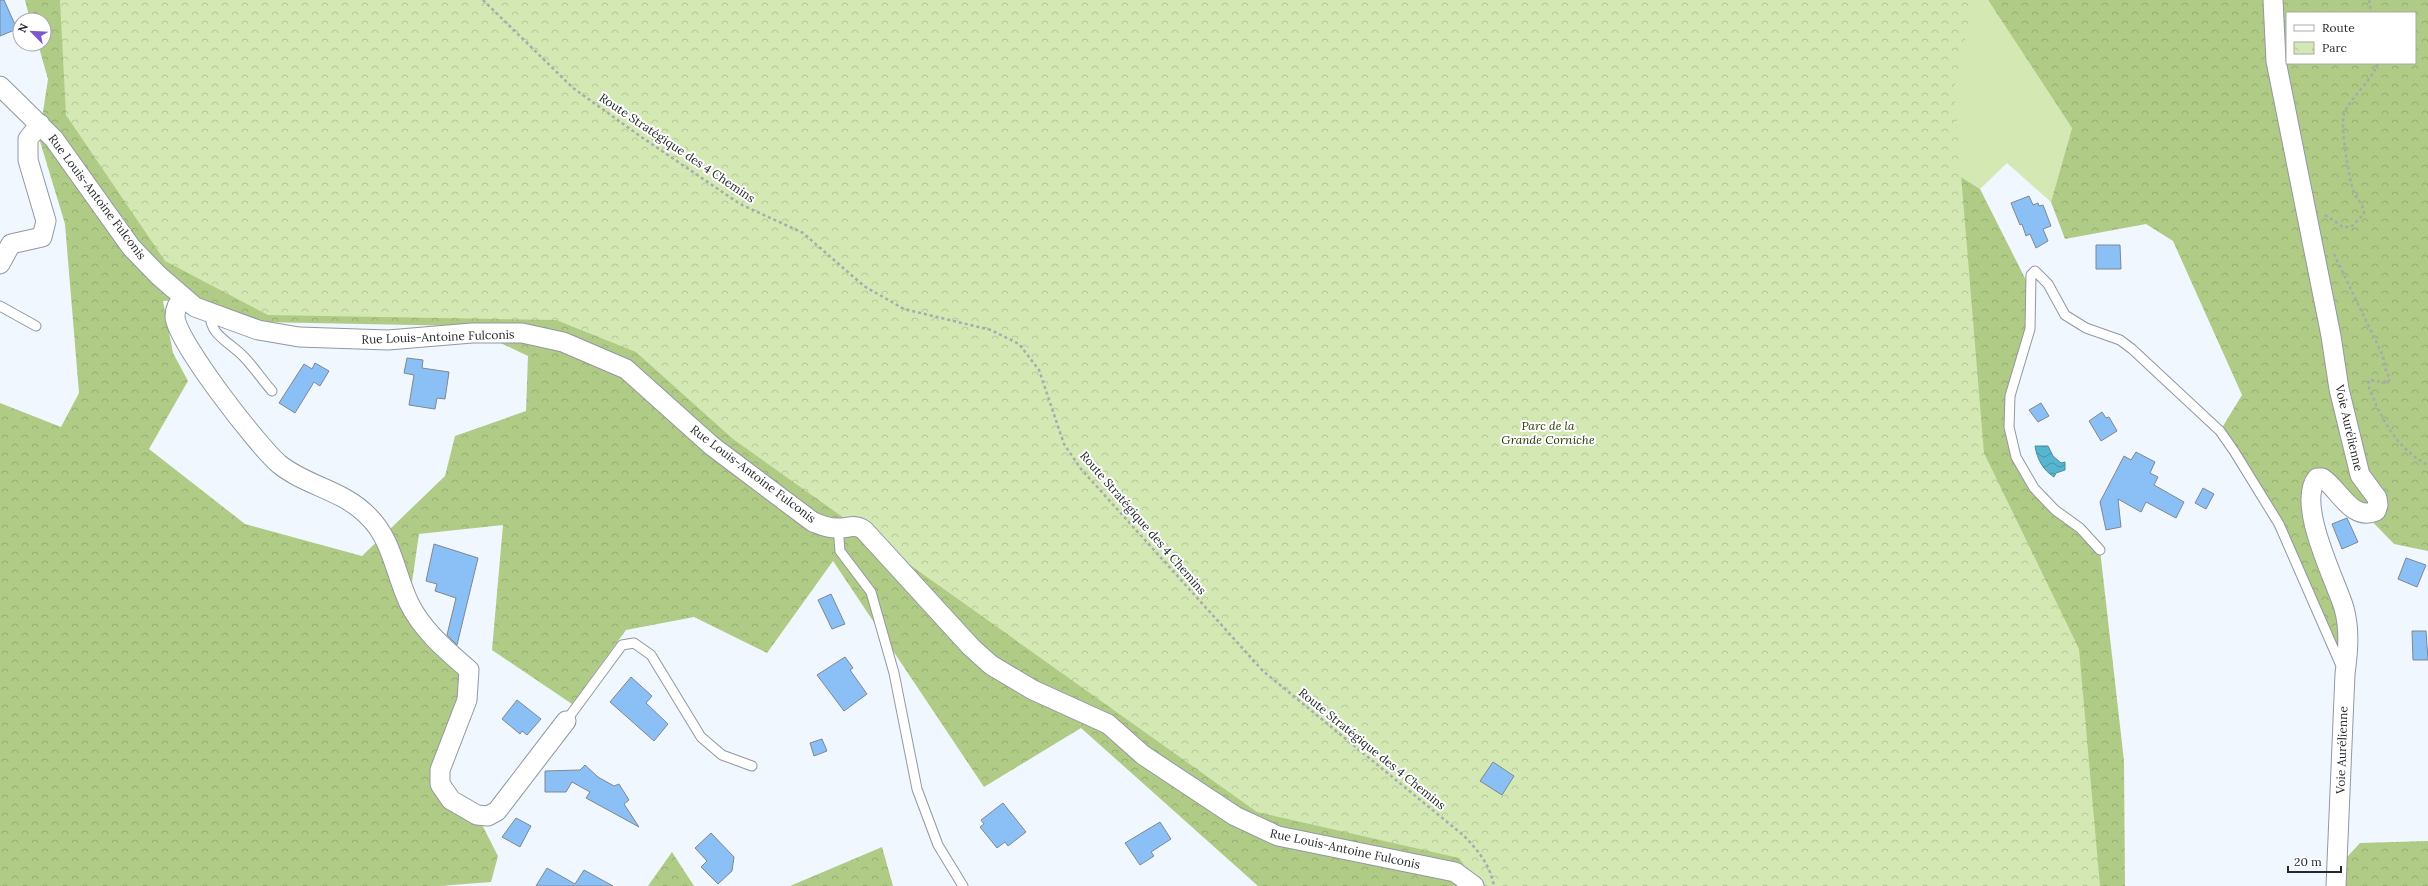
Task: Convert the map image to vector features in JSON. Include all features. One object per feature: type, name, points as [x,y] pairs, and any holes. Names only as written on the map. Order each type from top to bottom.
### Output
[{"type":"street","name":"Voie Aurélienne","points":[[2273,0],[2276,61],[2328,321],[2339,389],[2360,475],[2377,498],[2378,505],[2376,511],[2364,513],[2343,502],[2327,481],[2322,478],[2317,478],[2312,484],[2311,498],[2314,522],[2344,609],[2349,642],[2345,674],[2336,886]]},
{"type":"street","name":"Rue Louis-Antoine Fulconis","points":[[0,86],[40,124],[72,162],[131,247],[183,298],[195,307],[210,314],[258,330],[299,337],[388,340],[472,333],[522,333],[563,342],[626,369],[725,455],[813,522],[827,527],[838,528],[854,525],[864,530],[971,647],[991,665],[1033,690],[1108,724],[1143,755],[1235,816],[1278,836],[1455,872],[1474,886]]},
{"type":"street","points":[[0,264],[11,244],[42,237],[46,221],[28,160],[28,139],[40,124]]},
{"type":"street","points":[[183,298],[176,307],[175,318],[181,331],[197,362],[244,424],[269,455],[280,465],[294,474],[346,498],[368,516],[388,543],[409,603],[426,628],[469,670],[467,700],[440,770],[440,784],[451,800],[478,815],[488,816],[497,811],[566,721]]},
{"type":"lane","points":[[2100,550],[2080,528],[2055,510],[2034,488],[2016,457],[2009,427],[2010,396],[2030,329],[2031,275],[2035,271],[2048,284],[2065,315],[2086,328],[2120,340],[2132,349],[2220,431],[2279,524],[2345,674]]},
{"type":"lane","points":[[0,306],[36,326]]},
{"type":"lane","points":[[210,314],[210,324],[216,334],[243,356],[272,391]]},
{"type":"lane","points":[[838,528],[840,551],[871,592],[894,673],[917,789],[938,844],[963,886]]},
{"type":"lane","points":[[566,721],[622,645],[634,643],[650,655],[701,737],[722,755],[752,766]]},
{"type":"path","name":"Route Stratégique des 4 Chemins","points":[[483,0],[573,88],[637,134],[740,204],[803,233],[864,286],[904,309],[991,330],[1019,344],[1039,370],[1064,444],[1081,469],[1263,671],[1463,835],[1480,852],[1486,863],[1494,886]]},
{"type":"path","points":[[2369,0],[2371,12]]},
{"type":"path","points":[[2321,216],[2326,214],[2343,228],[2351,227],[2364,214],[2364,208],[2353,190],[2351,183],[2345,152],[2344,114],[2375,72],[2378,64]]},
{"type":"path","points":[[2332,249],[2384,356],[2386,371],[2390,378],[2388,383],[2369,380],[2368,385],[2378,413],[2396,439],[2428,465]]},
{"type":"green space","name":"Parc de la Grande Corniche","points":[[25,0],[1805,0],[1775,60],[1980,189],[2032,292],[2030,329],[2010,396],[2016,457],[2034,488],[2100,550],[2124,761],[2125,886],[1258,886],[1081,728],[984,787],[833,561],[767,653],[694,617],[626,630],[572,704],[492,650],[503,525],[419,534],[409,603],[469,670],[440,784],[477,815],[498,856],[491,882],[439,886],[0,886],[0,403],[61,427],[79,393],[65,224],[39,138],[48,79],[40,52],[52,52],[52,12],[28,12]],"holes":[[[196,299],[259,322],[465,326],[528,356],[526,411],[455,436],[445,476],[362,556],[245,524],[149,449],[188,381],[173,353],[163,301]]]},
{"type":"green space","name":"Parc de la Grande Corniche","points":[[60,0],[1973,0],[1954,90],[1984,453],[2079,649],[2100,886],[1479,886],[1459,858],[1257,812],[733,439],[636,352],[556,320],[268,315],[165,261],[66,115]]},
{"type":"green space","points":[[1805,0],[1988,0],[2072,128],[2051,202],[2007,163],[1980,189],[1775,60]]},
{"type":"green space","points":[[1988,0],[2428,0],[2428,551],[2394,544],[2364,513],[2312,484],[2331,577],[2345,674],[2279,524],[2220,431],[2242,395],[2173,241],[2146,224],[2065,239],[2051,202],[2072,128]]},
{"type":"green space","points":[[2428,841],[2428,886],[2336,886],[2337,868],[2360,843]]},
{"type":"green space","points":[[882,847],[893,886],[790,886]]},
{"type":"green space","points":[[672,852],[694,886],[648,886]]},
{"type":"water","points":[[2035,446],[2048,446],[2053,456],[2061,463],[2065,462],[2065,470],[2056,473],[2054,477],[2050,474],[2041,464]]},
{"type":"building","points":[[0,0],[4,0],[12,18],[12,31],[0,36]]},
{"type":"building","points":[[2029,196],[2033,205],[2038,203],[2039,206],[2043,205],[2051,226],[2043,229],[2048,241],[2036,248],[2030,234],[2026,236],[2022,224],[2020,225],[2011,203]]},
{"type":"building","points":[[2096,245],[2120,245],[2121,269],[2096,269]]},
{"type":"building","points":[[407,358],[423,360],[422,368],[449,372],[445,399],[437,398],[435,409],[409,405],[414,375],[404,373]]},
{"type":"building","points":[[315,363],[329,371],[320,386],[314,382],[295,413],[279,403],[304,364],[312,369]]},
{"type":"building","points":[[2041,403],[2049,416],[2038,422],[2029,410]]},
{"type":"building","points":[[2102,412],[2106,418],[2109,417],[2117,431],[2101,441],[2089,421]]},
{"type":"building","points":[[2136,452],[2155,462],[2150,473],[2158,477],[2154,485],[2184,502],[2176,518],[2146,502],[2141,512],[2118,499],[2121,527],[2106,530],[2100,502],[2124,456],[2131,460]]},
{"type":"building","points":[[2203,488],[2214,494],[2206,509],[2195,503]]},
{"type":"building","points":[[2347,518],[2358,542],[2342,549],[2332,524]]},
{"type":"building","points":[[434,544],[478,558],[457,645],[447,635],[456,598],[435,591],[437,584],[426,581]]},
{"type":"building","points":[[2406,558],[2426,565],[2417,587],[2398,579]]},
{"type":"building","points":[[831,594],[845,624],[832,629],[818,600]]},
{"type":"building","points":[[2412,631],[2426,631],[2428,660],[2413,660]]},
{"type":"building","points":[[845,657],[853,668],[850,670],[867,694],[844,711],[817,675]]},
{"type":"building","points":[[631,677],[652,696],[646,703],[668,724],[654,741],[610,702]]},
{"type":"building","points":[[517,700],[541,719],[527,735],[522,731],[520,734],[502,719]]},
{"type":"building","points":[[822,739],[827,751],[814,756],[810,743]]},
{"type":"building","points":[[1493,762],[1514,776],[1502,795],[1480,781]]},
{"type":"building","points":[[585,765],[598,777],[614,786],[619,784],[629,800],[624,804],[639,827],[586,798],[590,792],[572,782],[566,792],[545,792],[545,771],[580,770]]},
{"type":"building","points":[[1003,803],[1026,832],[1008,846],[1005,842],[997,848],[980,827],[984,824],[981,820]]},
{"type":"building","points":[[516,818],[531,826],[520,847],[502,837]]},
{"type":"building","points":[[1160,822],[1171,839],[1151,852],[1154,856],[1140,865],[1125,843]]},
{"type":"building","points":[[711,833],[734,857],[732,871],[718,884],[701,867],[707,861],[695,848]]},
{"type":"building","points":[[547,868],[575,884],[584,870],[613,886],[536,886]]}]
